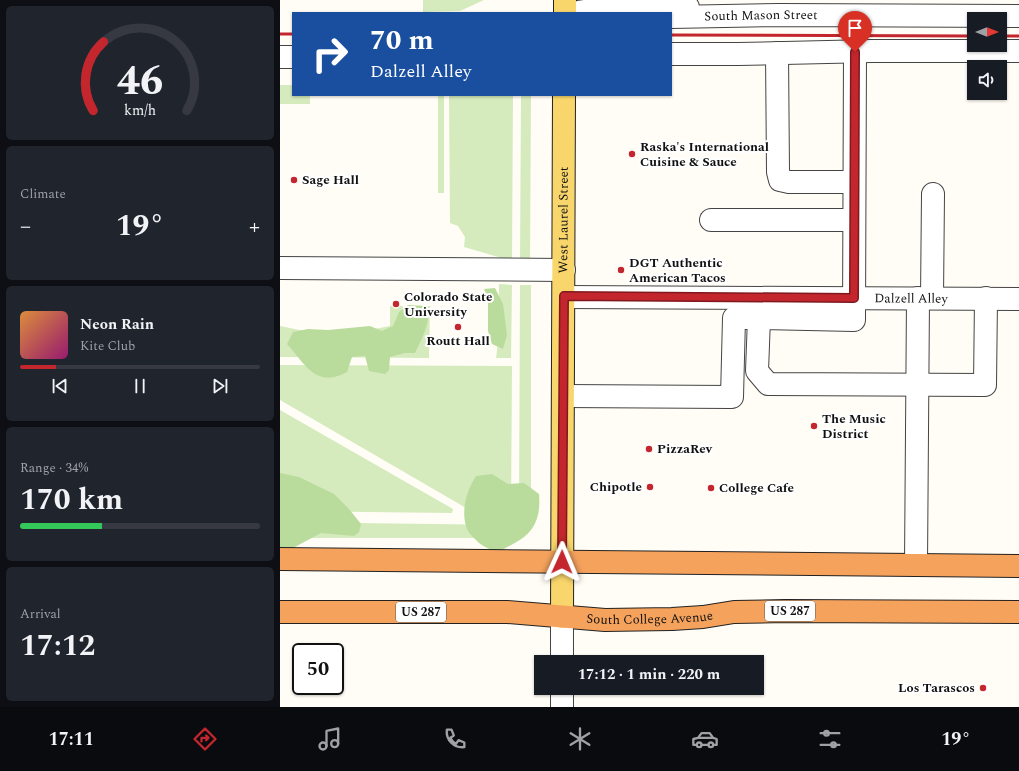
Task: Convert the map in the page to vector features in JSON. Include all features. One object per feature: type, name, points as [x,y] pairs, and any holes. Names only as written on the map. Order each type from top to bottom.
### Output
[{"type":"highway","points":[[280,559],[1019,566]]},
{"type":"highway","name":"South College Avenue","points":[[280,612],[507,612],[605,620],[672,619],[703,617],[734,612],[785,611],[1019,612]]},
{"type":"main road","points":[[565,0],[565,12]]},
{"type":"main road","name":"West Laurel Street","points":[[562,617],[564,96]]},
{"type":"street","points":[[579,12],[621,7],[711,8],[740,6]]},
{"type":"street","name":"South Mason Street","points":[[672,17],[740,6],[798,15],[1019,16]]},
{"type":"street","points":[[672,54],[1019,51]]},
{"type":"street","points":[[563,396],[732,397],[734,318],[854,320],[855,52]]},
{"type":"street","points":[[777,53],[778,172],[780,180],[789,182],[854,182]]},
{"type":"street","points":[[280,58],[292,58]]},
{"type":"street","points":[[916,565],[917,385],[933,194]]},
{"type":"street","points":[[710,220],[854,220]]},
{"type":"street","points":[[280,268],[564,270]]},
{"type":"street","name":"Dalzell Alley","points":[[564,296],[1019,298]]},
{"type":"street","points":[[759,318],[757,371],[768,384],[985,385],[986,298]]},
{"type":"street","points":[[562,617],[562,655]]},
{"type":"street","points":[[562,695],[562,707]]},
{"type":"green space","points":[[423,0],[484,0],[460,11],[423,12]]},
{"type":"green space","points":[[280,85],[292,85],[292,96],[310,96],[310,104],[280,104]]},
{"type":"green space","points":[[438,96],[444,96],[444,193],[438,193]]},
{"type":"green space","points":[[449,96],[513,96],[512,261],[464,247],[465,237],[458,226],[450,223]]},
{"type":"green space","points":[[521,96],[531,96],[530,263],[520,263]]},
{"type":"green space","points":[[499,284],[512,285],[511,358],[496,358],[498,343]]},
{"type":"green space","points":[[520,285],[531,285],[531,516],[519,516]]},
{"type":"green space","points":[[495,288],[503,304],[507,335],[503,349],[492,344],[488,331],[488,298],[484,289]]},
{"type":"green space","points":[[408,305],[426,306],[428,317],[423,336],[415,353],[405,353],[390,357],[389,370],[385,374],[369,371],[365,356],[352,357],[347,372],[327,378],[319,376],[306,366],[287,344],[293,332],[308,329],[328,330],[370,326],[382,331],[393,326],[399,312]]},
{"type":"green space","points":[[390,306],[430,306],[429,358],[280,357],[280,326],[334,337],[390,326]]},
{"type":"green space","points":[[280,365],[512,366],[511,512],[473,512],[280,400]]},
{"type":"green space","points":[[280,410],[453,509],[452,513],[280,511]]},
{"type":"green space","points":[[280,473],[299,477],[334,494],[361,524],[359,532],[354,536],[321,533],[293,548],[280,551]]},
{"type":"green space","points":[[492,474],[508,484],[524,483],[539,494],[539,510],[535,524],[527,535],[521,540],[499,551],[491,550],[479,543],[471,535],[466,526],[464,513],[468,493],[476,476]]},
{"type":"green space","points":[[280,522],[511,525],[510,538],[280,538]]},
{"type":"railway","points":[[280,34],[292,34]]},
{"type":"railway","points":[[672,35],[967,36]]},
{"type":"railway","points":[[1007,36],[1019,36]]},
{"type":"place","name":"Raska's International Cuisine & Sauce","points":[[632,154]]},
{"type":"place","name":"Sage Hall","points":[[294,180]]},
{"type":"place","name":"DGT Authentic American Tacos","points":[[621,270]]},
{"type":"place","name":"Colorado State University","points":[[396,304]]},
{"type":"place","name":"Routt Hall","points":[[458,327]]},
{"type":"place","name":"The Music District","points":[[814,426]]},
{"type":"place","name":"PizzaRev","points":[[649,449]]},
{"type":"place","name":"Chipotle","points":[[650,487]]},
{"type":"place","name":"College Cafe","points":[[711,488]]},
{"type":"place","name":"Los Tarascos","points":[[983,688]]},
{"type":"route","points":[[562,562],[564,296],[854,298],[855,52]]}]
